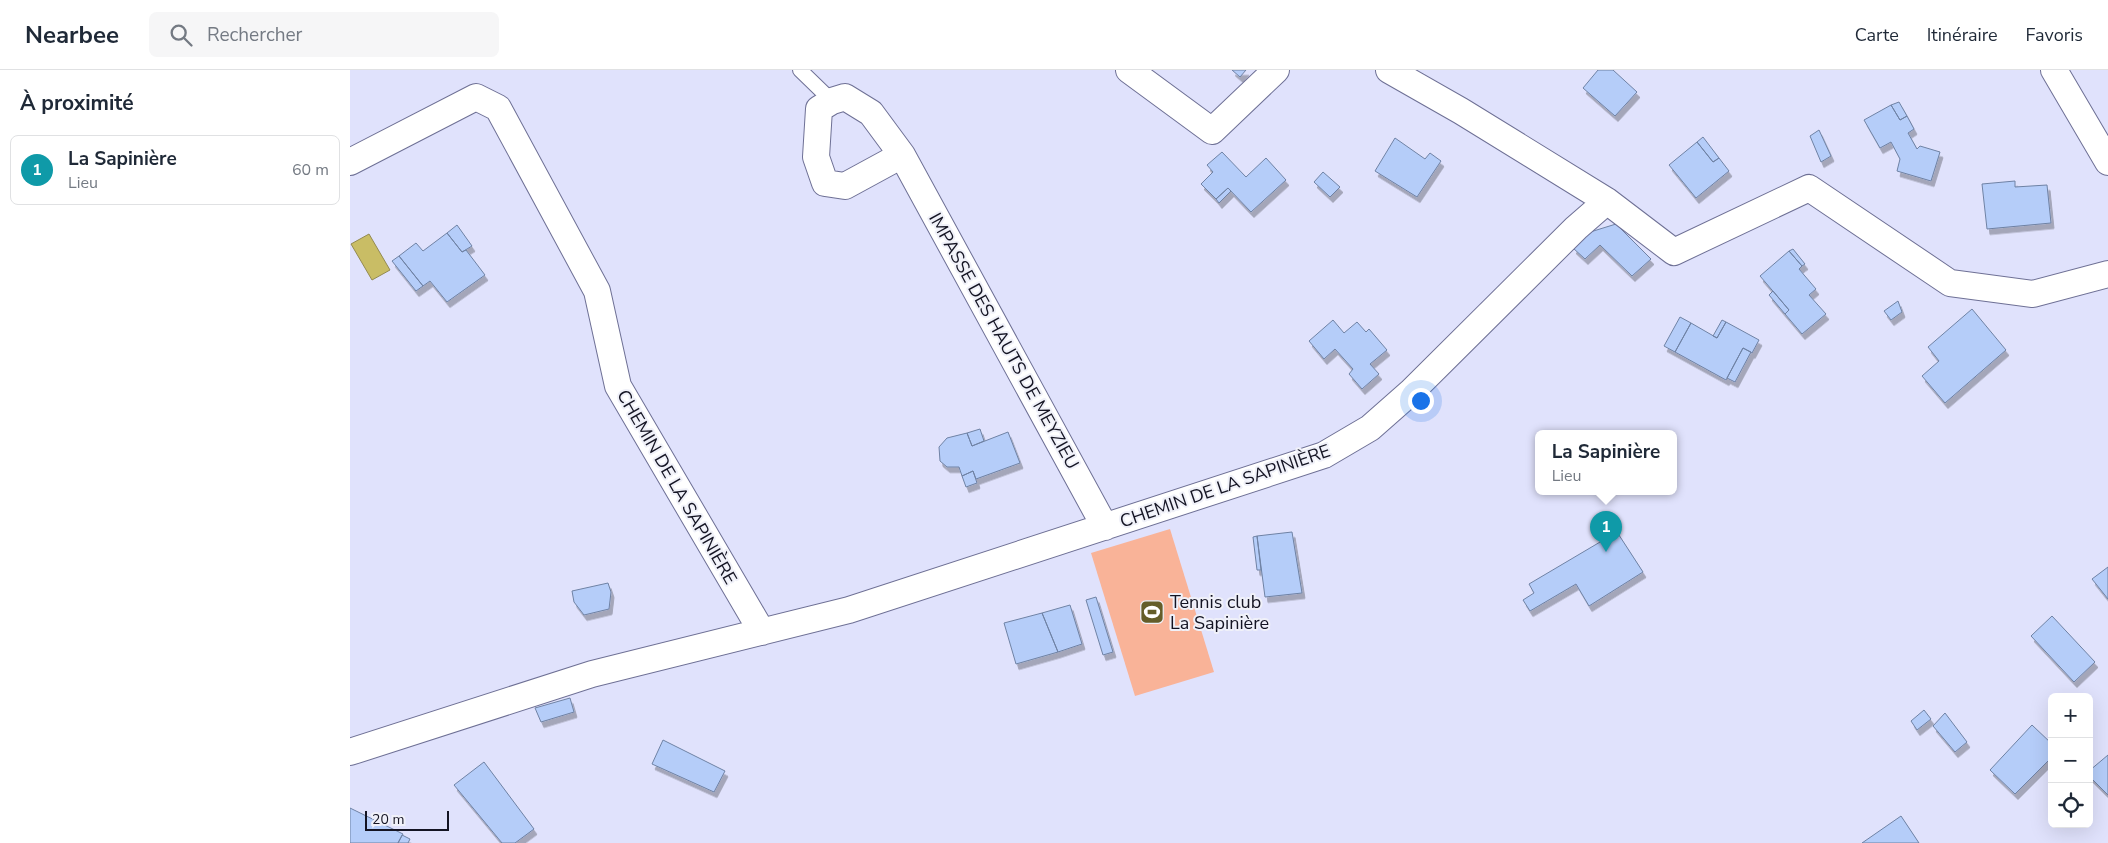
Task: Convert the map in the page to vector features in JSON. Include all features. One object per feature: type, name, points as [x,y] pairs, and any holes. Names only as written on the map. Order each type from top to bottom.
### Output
[{"type":"street","points":[[1129,70],[1212,132],[1276,70]]},
{"type":"street","points":[[1389,70],[1607,201],[1674,252],[1808,188],[1950,282],[2033,294],[2108,274]]},
{"type":"street","points":[[2054,70],[2108,162]]},
{"type":"street","name":"CHEMIN DE LA SAPINIÈRE","points":[[350,162],[476,97],[498,108],[597,291],[618,386],[762,632]]},
{"type":"street","name":"IMPASSE DES HAUTS DE MEYZIEU","points":[[832,101],[845,97],[871,113],[902,155],[1105,527]]},
{"type":"street","points":[[832,101],[819,109],[816,157],[825,183],[845,186],[902,155]]},
{"type":"street","name":"CHEMIN DE LA SAPINIÈRE","points":[[350,752],[592,674],[849,610],[1324,455],[1370,428],[1412,391],[1576,228],[1607,201]]},
{"type":"lane","points":[[800,70],[832,101]]},
{"type":"shaded area","points":[[369,234],[390,270],[372,280],[351,244]]},
{"type":"shaded area","name":"Tennis club La Sapinière","points":[[1170,529],[1214,672],[1135,696],[1091,553]]},
{"type":"building","points":[[1232,70],[1246,70],[1240,77]]},
{"type":"building","points":[[1598,70],[1613,70],[1637,92],[1615,116],[1583,88]]},
{"type":"building","points":[[1899,102],[1907,116],[1900,120],[1891,105]]},
{"type":"building","points":[[1891,105],[1900,120],[1907,116],[1914,129],[1908,133],[1917,149],[1920,146],[1940,152],[1931,181],[1897,171],[1900,159],[1891,142],[1880,148],[1864,120]]},
{"type":"building","points":[[1819,130],[1831,156],[1821,162],[1810,136]]},
{"type":"building","points":[[1703,137],[1719,158],[1713,162],[1697,142]]},
{"type":"building","points":[[1395,138],[1425,159],[1430,153],[1441,161],[1417,197],[1375,171]]},
{"type":"building","points":[[1697,142],[1713,162],[1719,158],[1729,171],[1696,198],[1669,165]]},
{"type":"building","points":[[1222,152],[1246,177],[1266,158],[1286,180],[1251,212],[1228,188],[1216,199],[1201,184],[1213,172],[1207,165]]},
{"type":"building","points":[[1323,172],[1340,187],[1330,197],[1314,182]]},
{"type":"building","points":[[2015,181],[2015,187],[2047,185],[2051,223],[1987,229],[1982,184]]},
{"type":"building","points":[[1228,188],[1231,191],[1219,203],[1216,199]]},
{"type":"building","points":[[1616,224],[1651,259],[1632,276],[1600,245],[1585,259],[1573,248],[1587,233]]},
{"type":"building","points":[[457,225],[472,246],[462,252],[447,233]]},
{"type":"building","points":[[447,233],[462,252],[466,250],[485,275],[447,302],[430,281],[423,286],[399,256],[416,243],[423,251]]},
{"type":"building","points":[[1793,249],[1805,264],[1802,266],[1789,251]]},
{"type":"building","points":[[1789,251],[1802,266],[1799,269],[1816,289],[1809,295],[1826,314],[1802,334],[1785,314],[1789,310],[1760,276]]},
{"type":"building","points":[[399,256],[423,286],[416,291],[392,261]]},
{"type":"building","points":[[1773,291],[1789,310],[1785,314],[1769,295]]},
{"type":"building","points":[[1898,301],[1902,312],[1891,320],[1884,311]]},
{"type":"building","points":[[1972,309],[2006,350],[1945,403],[1922,376],[1939,361],[1928,347]]},
{"type":"building","points":[[1680,317],[1691,323],[1675,352],[1664,346]]},
{"type":"building","points":[[1333,320],[1344,333],[1357,322],[1366,332],[1369,329],[1387,350],[1370,364],[1379,374],[1362,389],[1349,374],[1353,369],[1335,349],[1324,359],[1309,341]]},
{"type":"building","points":[[1722,320],[1726,322],[1717,338],[1713,336]]},
{"type":"building","points":[[1726,322],[1759,340],[1752,353],[1743,348],[1726,380],[1675,352],[1691,323],[1717,338]]},
{"type":"building","points":[[1743,348],[1751,352],[1735,382],[1727,378]]},
{"type":"building","points":[[980,429],[984,441],[972,446],[967,433]]},
{"type":"building","points":[[1008,432],[1020,463],[976,479],[973,471],[962,476],[959,467],[947,467],[940,461],[939,447],[947,438],[967,433],[972,446]]},
{"type":"building","points":[[973,471],[977,483],[966,487],[962,476]]},
{"type":"building","points":[[1292,532],[1302,593],[1265,597],[1257,536]]},
{"type":"building","points":[[1617,532],[1643,572],[1589,606],[1576,584],[1530,611],[1523,600],[1534,593],[1529,584]]},
{"type":"building","points":[[1257,536],[1261,570],[1257,570],[1253,537]]},
{"type":"building","points":[[2108,567],[2108,599],[2092,579]]},
{"type":"building","points":[[608,583],[611,592],[609,609],[584,615],[574,602],[572,591]]},
{"type":"building","points":[[1096,597],[1113,652],[1103,655],[1086,600]]},
{"type":"building","points":[[1070,605],[1082,644],[1058,652],[1042,613]]},
{"type":"building","points":[[1042,613],[1058,652],[1016,664],[1004,623]]},
{"type":"building","points":[[2052,616],[2095,662],[2074,682],[2031,636]]},
{"type":"building","points":[[570,698],[574,712],[541,722],[535,708]]},
{"type":"building","points":[[1924,710],[1931,719],[1917,730],[1911,721]]},
{"type":"building","points":[[1945,713],[1967,742],[1955,752],[1933,726]]},
{"type":"building","points":[[2032,725],[2048,740],[2048,761],[2015,794],[1990,770]]},
{"type":"building","points":[[663,740],[725,771],[714,792],[652,764]]},
{"type":"building","points":[[2108,755],[2108,795],[2093,780],[2093,768]]},
{"type":"building","points":[[484,762],[534,829],[515,843],[502,843],[454,785]]},
{"type":"building","points":[[350,808],[403,834],[398,843],[350,843]]},
{"type":"building","points":[[1901,816],[1919,843],[1862,843]]},
{"type":"building","points":[[402,835],[410,839],[408,843],[398,843]]},
{"type":"place","name":"La Sapinière","points":[[1606,552]]},
{"type":"place","name":"Tennis club La Sapinière","points":[[1152,612]]}]
